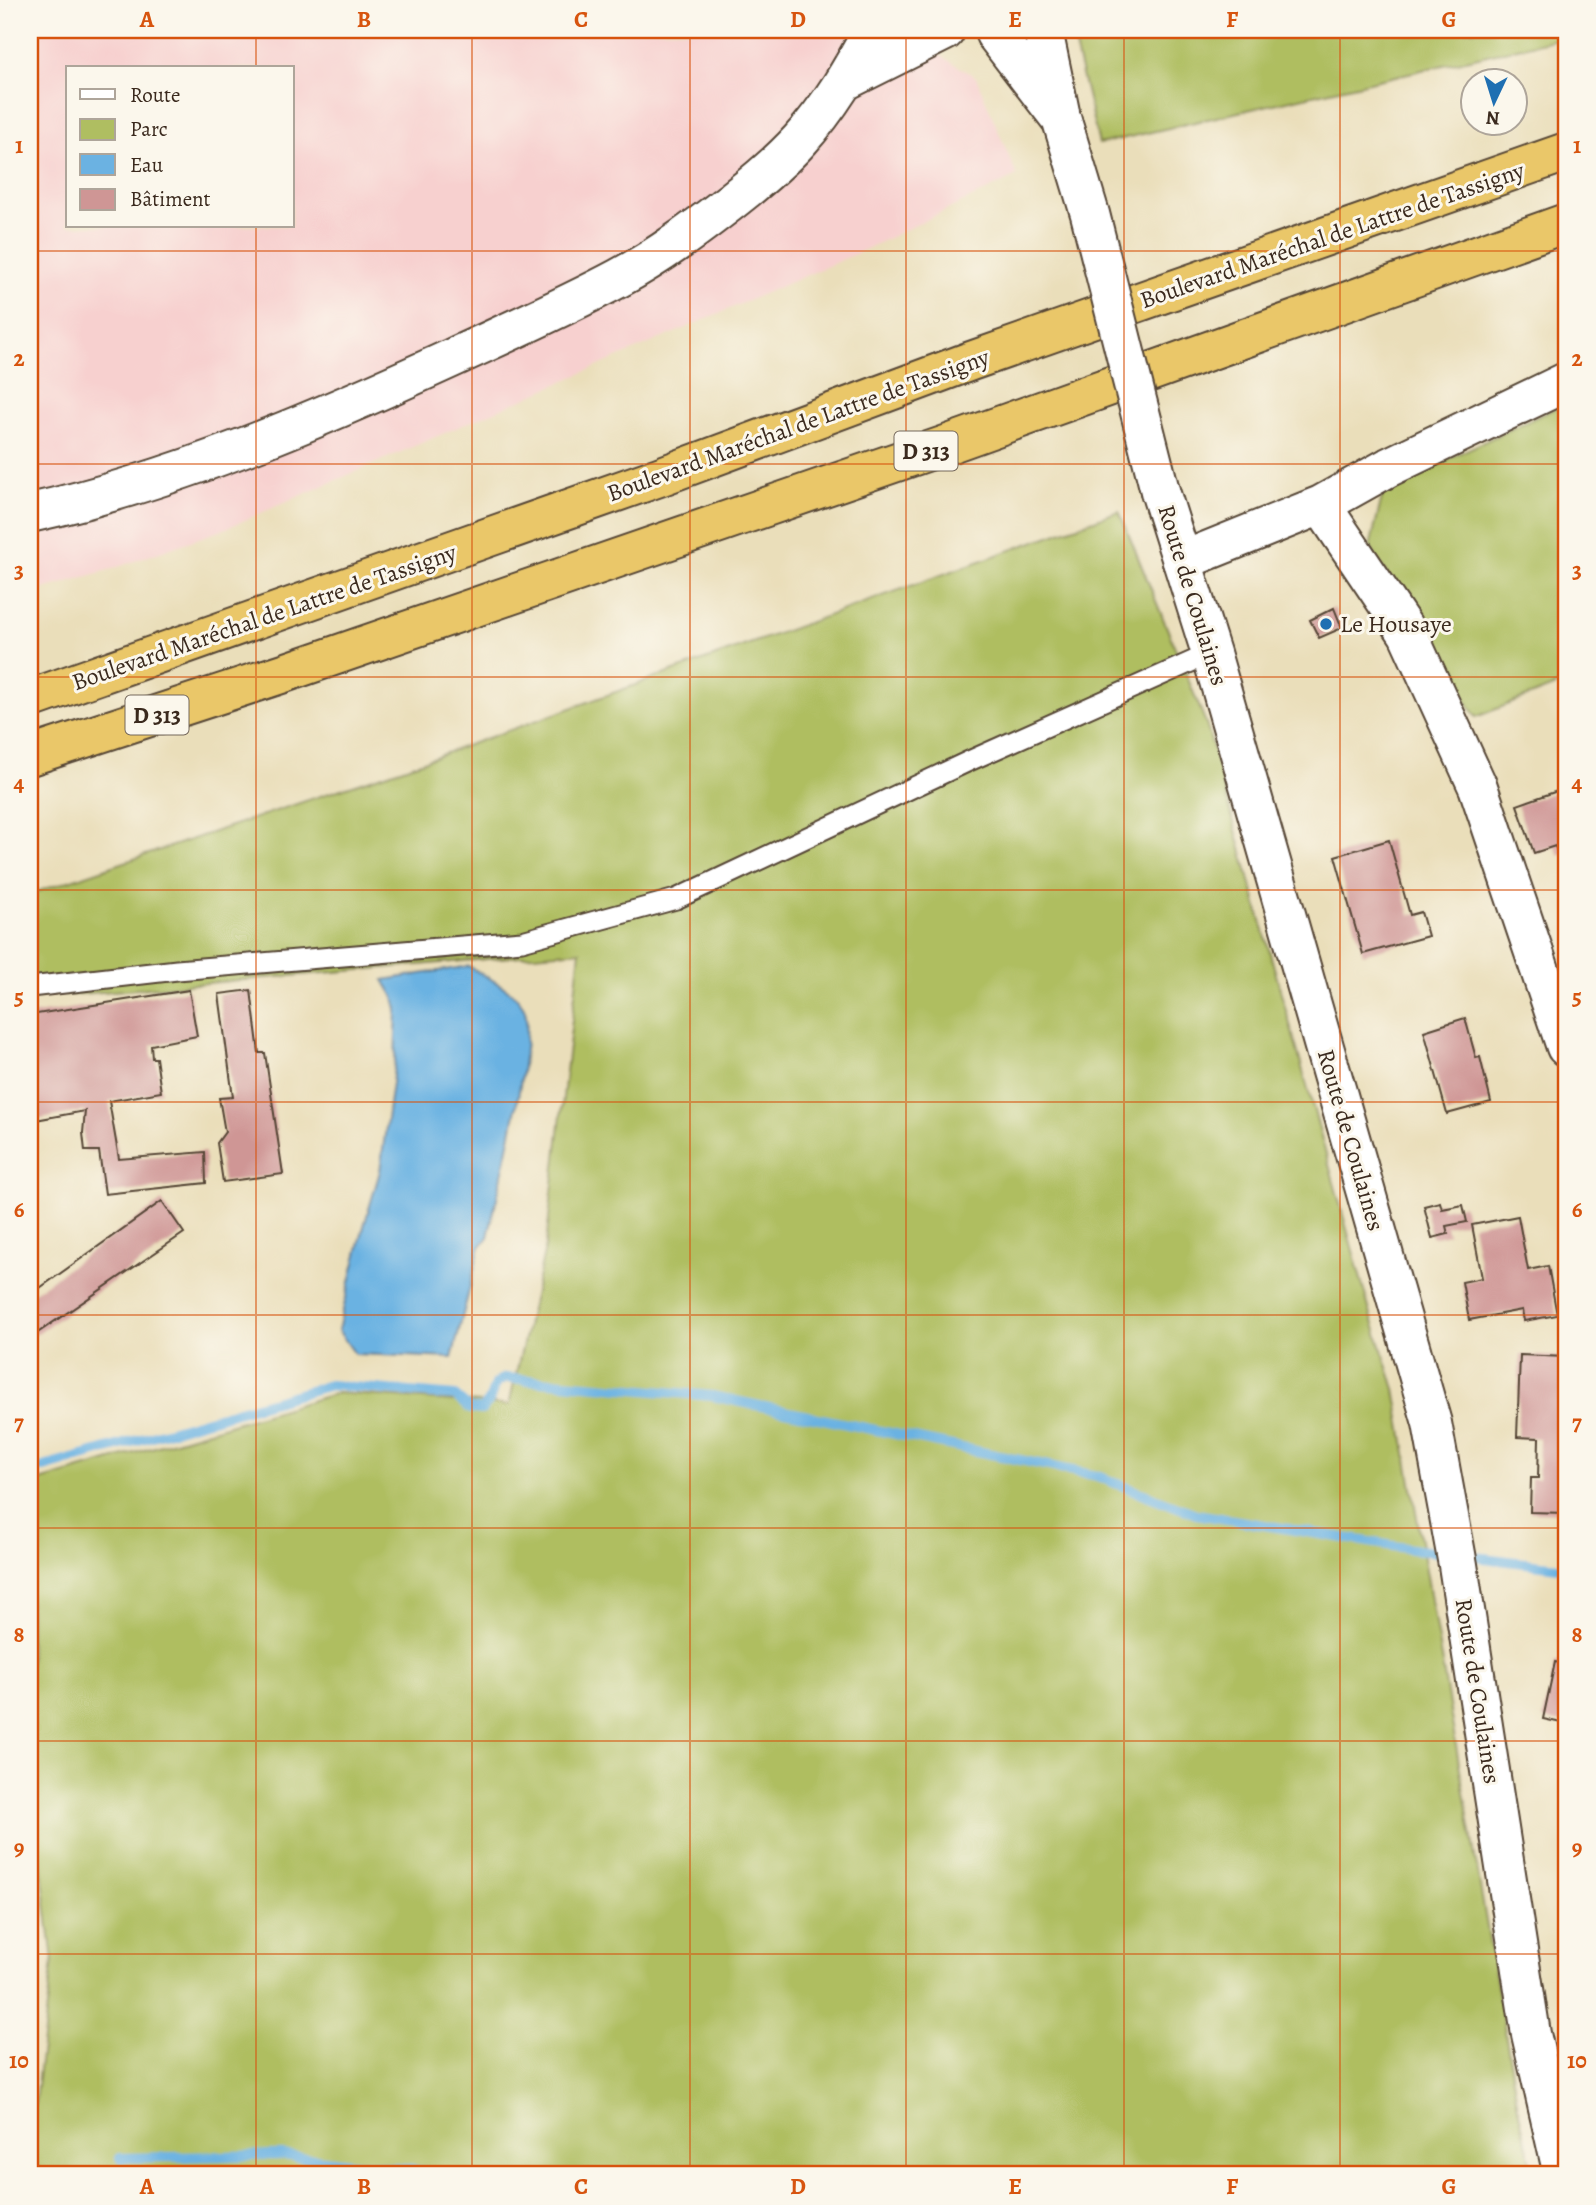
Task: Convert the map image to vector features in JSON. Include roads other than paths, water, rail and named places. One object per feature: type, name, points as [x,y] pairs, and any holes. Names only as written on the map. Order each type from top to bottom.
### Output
[{"type":"highway","name":"Boulevard Maréchal de Lattre de Tassigny","points":[[30,699],[646,482],[971,361],[1566,152]]},
{"type":"highway","name":"D 313","points":[[30,756],[272,677],[956,441],[1566,223]]},
{"type":"street","points":[[30,513],[82,502],[176,471],[339,410],[535,320],[621,277],[693,231],[759,179],[800,140],[845,81],[873,30]]},
{"type":"street","points":[[845,81],[944,30]]},
{"type":"street","name":"Route de Coulaines","points":[[944,30],[978,36],[1002,32],[1062,121]]},
{"type":"street","name":"Route de Coulaines","points":[[1043,30],[1062,121],[1090,214],[1160,491],[1211,653],[1432,1423],[1458,1564],[1531,2034],[1563,2175]]},
{"type":"street","points":[[1182,561],[1321,505],[1389,467],[1566,382]]},
{"type":"street","points":[[1321,505],[1408,634],[1478,787],[1566,1047]]},
{"type":"lane","points":[[30,987],[177,970],[522,941],[676,899],[969,761],[1211,653]]},
{"type":"water","points":[[469,966],[500,984],[520,1001],[527,1024],[514,1119],[488,1237],[480,1247],[452,1358],[355,1354],[338,1330],[380,1171],[395,1061],[397,1009],[394,997],[384,980]]},
{"type":"waterway","points":[[30,1471],[330,1385],[455,1396],[470,1409],[482,1410],[490,1400],[495,1384],[505,1378],[712,1396],[1097,1476],[1196,1514],[1418,1550],[1566,1568]]},
{"type":"waterway","points":[[120,2158],[281,2155],[453,2175]]},
{"type":"place","name":"Le Housaye","points":[[1326,624]]}]
